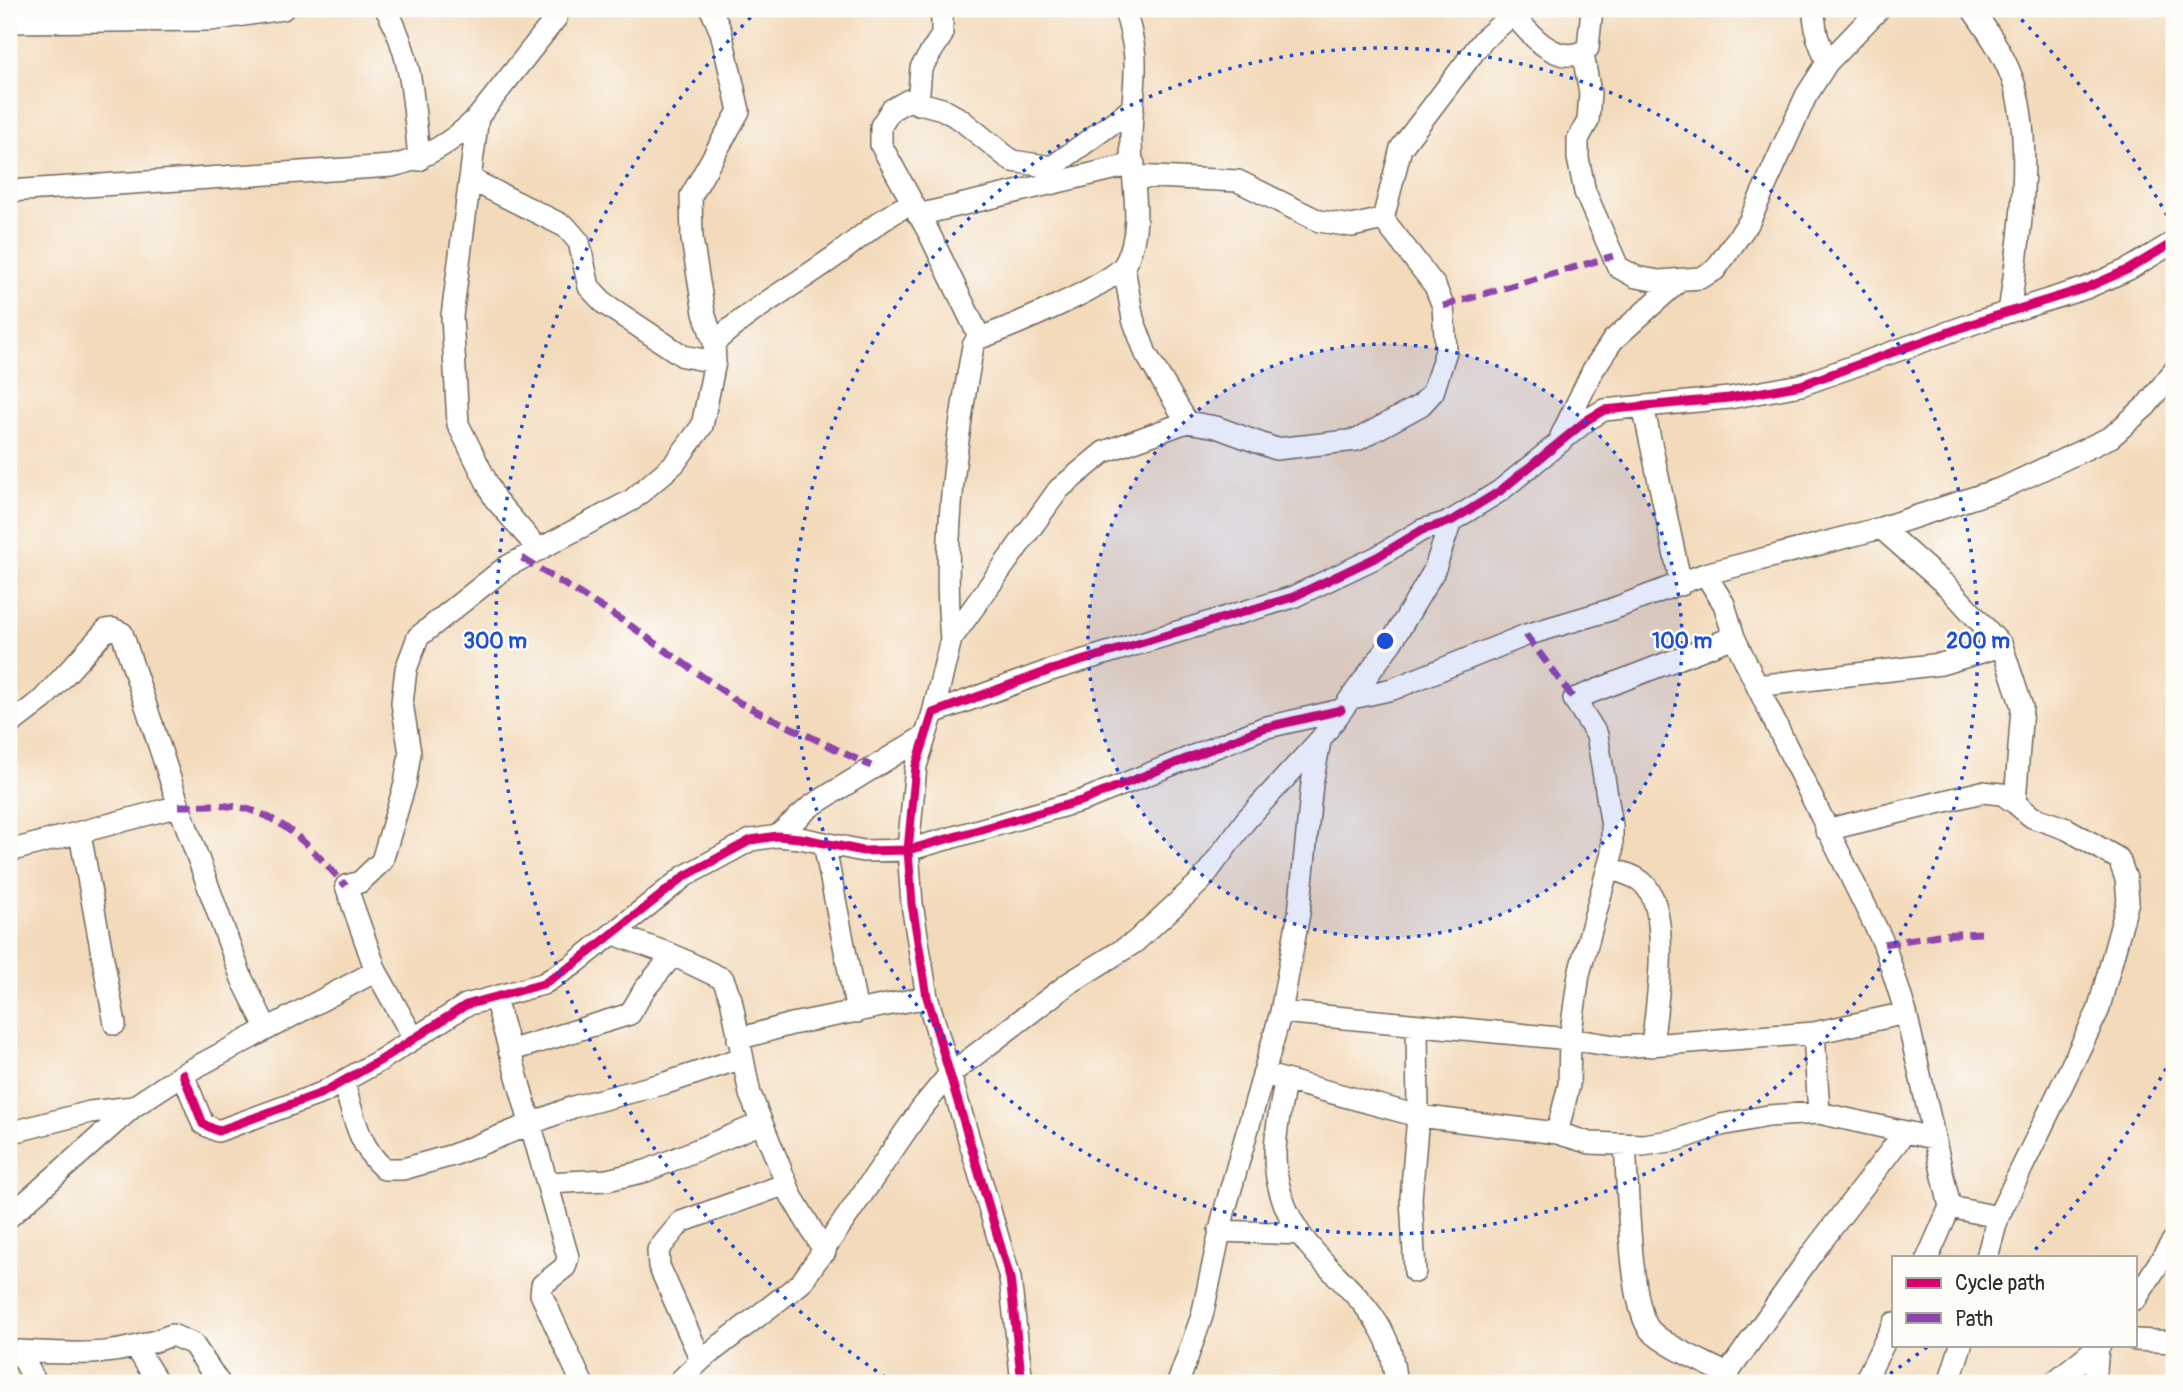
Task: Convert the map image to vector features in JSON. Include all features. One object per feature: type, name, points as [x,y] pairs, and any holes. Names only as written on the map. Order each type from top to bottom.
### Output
[{"type":"street","points":[[15,9],[9,21],[211,20],[283,9]]},
{"type":"street","points":[[386,9],[404,46],[411,72],[419,160]]},
{"type":"street","points":[[9,191],[392,166],[419,160],[464,131],[478,117],[555,18],[559,9]]},
{"type":"street","points":[[414,1039],[376,971],[345,886],[360,882],[382,862],[405,784],[410,753],[402,703],[406,668],[418,638],[506,567],[632,500],[674,464],[702,426],[714,353],[704,313],[692,239],[691,195],[739,111],[721,32],[711,9]]},
{"type":"street","points":[[918,104],[921,68],[942,35],[942,9]]},
{"type":"street","points":[[1125,9],[1136,59],[1130,138],[1135,211],[1131,247],[1124,267],[1133,319],[1146,354],[1188,422]]},
{"type":"street","points":[[1383,219],[1401,148],[1483,40],[1513,11],[1531,35],[1548,47],[1564,56],[1580,54],[1588,48],[1592,9]]},
{"type":"street","points":[[1813,9],[1817,36],[1827,63]]},
{"type":"street","points":[[1580,54],[1590,93],[1588,121],[1578,139],[1578,158],[1585,192],[1618,267],[1636,277],[1680,280],[1700,278],[1715,270],[1749,222],[1806,96],[1827,63],[1879,9]]},
{"type":"street","points":[[1972,9],[2012,78],[2022,116],[2018,254],[2009,312]]},
{"type":"street","points":[[980,338],[881,145],[881,126],[891,110],[909,100],[942,109],[960,119],[1012,161],[1052,167],[1133,108]]},
{"type":"street","points":[[478,117],[452,316],[458,424],[495,499],[538,550]]},
{"type":"street","points":[[470,179],[566,227],[579,242],[589,287],[605,304],[683,356],[714,353],[734,325],[842,251],[879,220],[915,209],[1134,170],[1238,181],[1319,221],[1352,226],[1383,219]]},
{"type":"street","points":[[951,639],[1059,489],[1104,452],[1188,422],[1216,427],[1276,449],[1357,440],[1421,405],[1433,392],[1446,351],[1443,306],[1435,286],[1383,219]]},
{"type":"street","points":[[933,713],[1051,670],[1293,597],[1377,557],[1422,530],[1451,522],[1500,491],[1559,442],[1604,410],[1729,398],[1801,385],[2086,288],[2129,269],[2174,242]]},
{"type":"street","points":[[1022,1383],[1010,1278],[927,997],[912,904],[908,850],[916,766],[923,737],[933,713],[951,639],[947,600],[955,487],[973,345],[980,338],[1076,295],[1124,267]]},
{"type":"street","points":[[1559,442],[1587,382],[1614,340],[1680,280]]},
{"type":"street","points":[[183,1074],[203,1124],[218,1132],[322,1093],[466,1005],[543,984],[614,934],[685,876],[751,840],[777,836],[863,851],[908,850],[1084,800],[1263,728],[1403,685],[1526,635],[1681,585],[1705,573],[1881,528],[2003,488],[2110,437],[2146,406],[2174,371]]},
{"type":"street","points":[[1643,406],[1681,585]]},
{"type":"street","points":[[678,1383],[701,1360],[801,1283],[825,1252],[921,1109],[949,1075],[994,1038],[1144,933],[1201,881],[1246,820],[1320,740],[1391,643],[1434,571],[1451,522]]},
{"type":"street","points":[[1881,528],[1949,587],[2002,646],[2022,707],[2015,803]]},
{"type":"street","points":[[1705,573],[1724,604],[1734,637],[1757,686],[1780,727],[1826,830],[1884,944],[1906,1013],[1950,1207],[1928,1256]]},
{"type":"street","points":[[9,725],[43,699],[106,630],[113,629],[122,633],[127,640],[179,806],[242,979],[267,1029]]},
{"type":"street","points":[[1557,1133],[1569,1084],[1570,1038],[1585,951],[1609,868],[1612,826],[1597,735],[1574,699],[1734,637]]},
{"type":"street","points":[[1757,686],[1941,664],[2002,646]]},
{"type":"street","points":[[777,836],[811,806],[923,737]]},
{"type":"street","points":[[1178,1383],[1202,1316],[1219,1231],[1281,1012],[1299,913],[1312,784],[1320,740]]},
{"type":"street","points":[[1826,830],[1982,792],[2002,794],[2032,817],[2067,829],[2119,859],[2126,879],[2127,901],[2098,1012],[1998,1217],[1987,1256]]},
{"type":"street","points":[[9,851],[179,806]]},
{"type":"street","points":[[80,834],[115,1024]]},
{"type":"street","points":[[824,843],[857,1012]]},
{"type":"street","points":[[1609,868],[1641,880],[1653,897],[1660,950],[1652,1046]]},
{"type":"street","points":[[614,934],[674,956],[723,979],[731,999],[740,1049],[762,1123],[786,1184],[825,1252]]},
{"type":"street","points":[[509,1051],[630,1014],[645,990],[674,956]]},
{"type":"street","points":[[9,1217],[133,1107],[183,1074],[376,971]]},
{"type":"street","points":[[343,1081],[362,1143],[384,1169],[403,1169],[453,1155],[573,1107],[666,1083],[792,1024],[927,997]]},
{"type":"street","points":[[495,998],[528,1124],[568,1257],[565,1267],[542,1285],[541,1294],[582,1383]]},
{"type":"street","points":[[1281,1012],[1570,1038],[1621,1047],[1753,1035],[1814,1033],[1906,1013]]},
{"type":"street","points":[[1415,1272],[1410,1198],[1418,1116],[1417,1025]]},
{"type":"street","points":[[1814,1033],[1819,1113]]},
{"type":"street","points":[[1263,1074],[1418,1116],[1557,1133],[1590,1143],[1625,1145],[1677,1140],[1721,1125],[1768,1116],[1819,1113],[1933,1138]]},
{"type":"street","points":[[1285,1082],[1276,1139],[1276,1176],[1300,1234],[1313,1254],[1382,1330],[1390,1349],[1396,1383]]},
{"type":"street","points":[[9,1133],[90,1112],[133,1107]]},
{"type":"street","points":[[547,1183],[607,1180],[646,1171],[762,1123]]},
{"type":"street","points":[[1625,1145],[1633,1255],[1647,1326],[1725,1379],[1811,1255],[1905,1132]]},
{"type":"street","points":[[701,1360],[659,1266],[658,1250],[681,1222],[786,1184]]},
{"type":"street","points":[[1950,1207],[1998,1217]]},
{"type":"street","points":[[1219,1231],[1300,1234]]},
{"type":"street","points":[[2138,1296],[2174,1239]]},
{"type":"street","points":[[1864,1383],[1892,1327]]},
{"type":"street","points":[[14,1353],[83,1354],[137,1349],[172,1335],[193,1344],[219,1383]]},
{"type":"street","points":[[2138,1340],[2174,1342]]},
{"type":"street","points":[[1949,1383],[1961,1346]]},
{"type":"street","points":[[2053,1383],[2099,1346]]},
{"type":"street","points":[[2095,1383],[2099,1346]]},
{"type":"street","points":[[137,1349],[158,1383]]},
{"type":"street","points":[[14,1353],[36,1383]]},
{"type":"marked path","points":[[1443,306],[1613,256]]},
{"type":"marked path","points":[[522,558],[628,624],[740,703],[871,766]]},
{"type":"marked path","points":[[1526,635],[1574,699]]},
{"type":"marked path","points":[[179,806],[228,806],[263,815],[294,834],[346,886]]},
{"type":"marked path","points":[[1884,944],[1938,935],[1981,933]]},
{"type":"cycle path","points":[[1341,710],[1263,728],[1084,800],[908,850],[916,766],[933,713],[1051,670],[1293,597],[1377,557],[1422,530],[1451,521],[1500,491],[1587,420],[1604,410],[1729,398],[1801,385],[1980,321],[2086,288],[2129,269],[2174,242]]},
{"type":"cycle path","points":[[183,1074],[203,1124],[218,1131],[322,1093],[381,1060],[466,1005],[543,984],[573,965],[685,876],[751,840],[777,836],[863,851],[908,850],[912,904],[927,997],[1010,1278],[1022,1383]]}]
